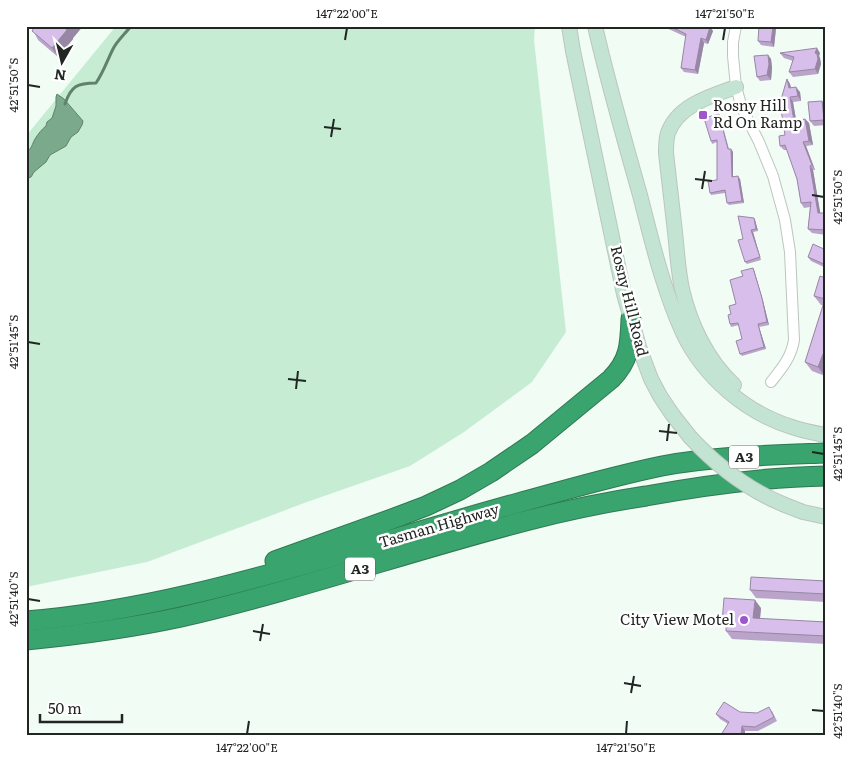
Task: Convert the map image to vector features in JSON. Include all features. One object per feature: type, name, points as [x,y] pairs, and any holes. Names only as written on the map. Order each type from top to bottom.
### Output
[{"type":"highway","points":[[153,603],[426,506],[460,490],[491,472],[532,444],[612,379],[623,365],[628,352],[631,319]]},
{"type":"highway","name":"Tasman Highway","points":[[26,621],[76,616],[153,603],[210,590],[570,488],[642,470],[734,457],[826,454]]},
{"type":"highway","name":"Tasman Highway","points":[[26,640],[89,633],[179,617],[330,577],[529,520],[591,505],[692,488],[756,480],[826,476]]},
{"type":"main road","name":"Rosny Hill Road","points":[[569,26],[624,294],[639,347],[651,379],[672,414],[690,437],[728,473],[762,494],[785,505],[802,512],[826,517]]},
{"type":"main road","points":[[595,26],[665,288],[684,335],[694,353],[718,382],[746,405],[792,428],[822,434]]},
{"type":"main road","points":[[736,87],[687,109],[676,120],[668,135],[666,152],[682,288],[692,321],[701,340],[727,378],[763,409],[787,422],[822,434]]},
{"type":"street","points":[[736,26],[733,42],[736,87],[742,108],[773,176],[785,220],[790,252],[794,340],[792,352],[786,363],[771,382]]},
{"type":"shaded area","points":[[116,26],[535,26],[534,40],[566,332],[532,382],[464,432],[410,466],[307,502],[147,562],[26,587],[26,136]]},
{"type":"shaded area","points":[[57,94],[64,99],[83,121],[82,125],[66,146],[50,155],[46,162],[31,177],[26,179],[26,152],[31,148],[37,135],[52,118]]},
{"type":"building","points":[[32,26],[69,26],[52,48],[32,31],[34,28]]},
{"type":"building","points":[[669,26],[710,27],[706,40],[701,38],[695,70],[681,68],[686,34]]},
{"type":"building","points":[[759,26],[773,26],[771,42],[758,41]]},
{"type":"building","points":[[817,48],[815,53],[818,59],[815,69],[789,72],[794,57],[780,53]]},
{"type":"building","points":[[768,55],[767,75],[757,77],[754,56]]},
{"type":"building","points":[[787,79],[789,88],[796,87],[798,96],[790,97],[794,121],[805,119],[809,141],[803,142],[812,165],[810,166],[818,213],[826,213],[826,230],[808,229],[811,202],[801,203],[797,179],[785,145],[780,146],[779,136],[785,135],[780,103]]},
{"type":"building","points":[[822,101],[824,120],[810,121],[808,102]]},
{"type":"building","points":[[719,114],[728,149],[731,149],[732,177],[738,176],[742,201],[727,203],[725,190],[710,193],[708,181],[717,180],[717,140],[711,141],[704,118]]},
{"type":"building","points":[[738,216],[754,218],[756,229],[751,230],[760,257],[745,262],[738,240],[743,239]]},
{"type":"building","points":[[813,244],[826,250],[826,265],[808,257]]},
{"type":"building","points":[[753,268],[767,322],[758,324],[764,347],[740,354],[736,341],[742,339],[738,323],[730,324],[728,315],[731,314],[729,306],[736,304],[730,280],[743,276],[741,271]]},
{"type":"building","points":[[820,276],[826,278],[826,355],[823,354],[818,367],[805,362],[825,299],[814,296]]},
{"type":"building","points":[[751,577],[826,581],[826,594],[750,590]]},
{"type":"building","points":[[724,598],[755,600],[753,618],[826,622],[826,636],[726,631],[726,623],[722,623]]},
{"type":"building","points":[[724,702],[740,712],[757,713],[769,707],[774,717],[755,727],[742,726],[741,735],[721,735],[729,722],[716,714]]},
{"type":"waterway","points":[[65,104],[72,89],[79,85],[96,83],[115,46],[131,26]]},
{"type":"place","name":"Rosny Hill Rd On Ramp","points":[[703,115]]},
{"type":"place","name":"City View Motel","points":[[744,620]]}]
